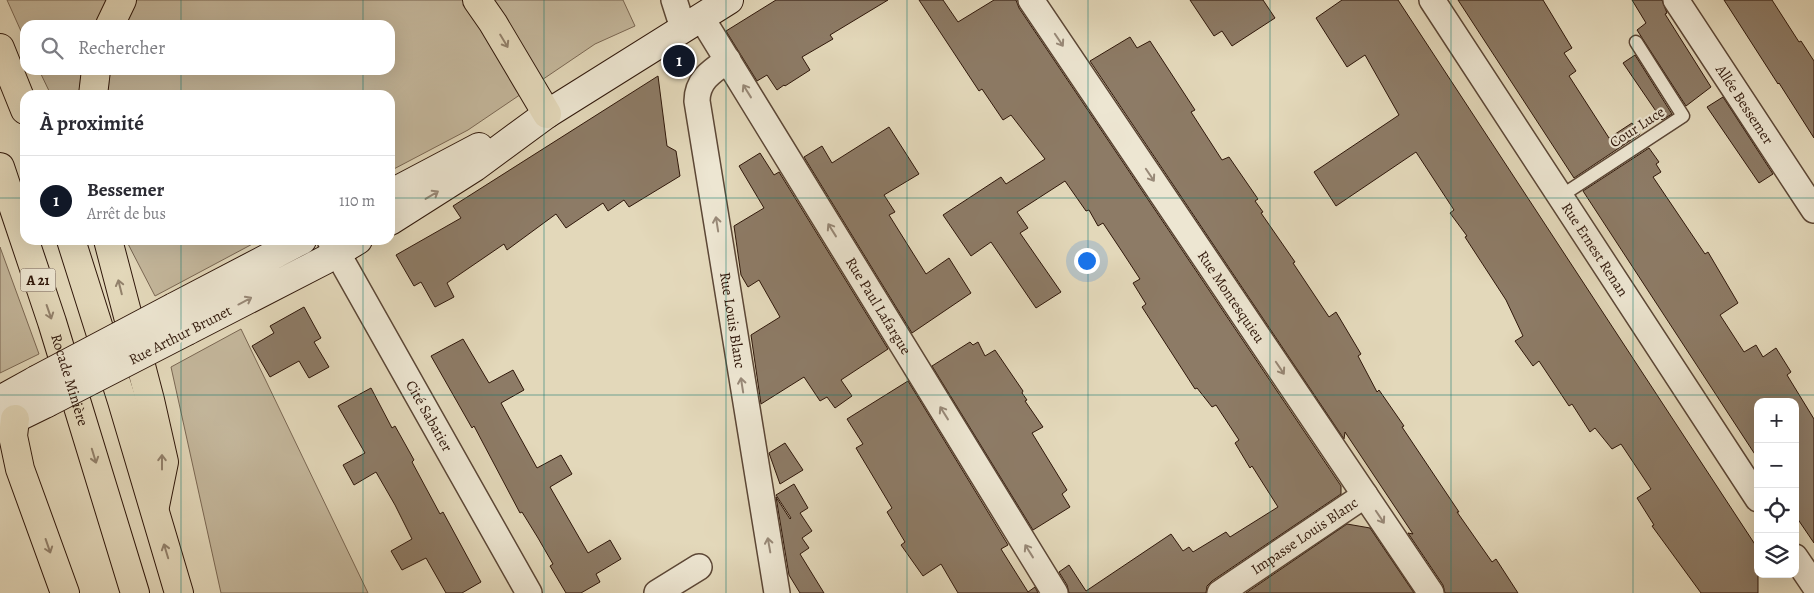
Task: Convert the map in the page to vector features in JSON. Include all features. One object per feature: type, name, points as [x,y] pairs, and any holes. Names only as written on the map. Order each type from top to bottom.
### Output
[{"type":"highway","points":[[112,20],[122,0]]},
{"type":"highway","points":[[477,0],[493,23],[547,114]]},
{"type":"highway","points":[[0,48],[20,98]]},
{"type":"highway","points":[[93,90],[95,75]]},
{"type":"highway","name":"Rocade Minière","points":[[0,167],[20,227]]},
{"type":"highway","name":"Rocade Minière","points":[[26,245],[52,322],[135,593]]},
{"type":"highway","points":[[73,245],[179,593]]},
{"type":"highway","points":[[109,245],[150,400],[164,462],[154,510]]},
{"type":"highway","points":[[5,415],[13,436],[15,452],[31,501],[65,593]]},
{"type":"highway","points":[[0,475],[31,501]]},
{"type":"street","name":"Rue Paul Lafargue","points":[[674,0],[692,23],[728,60],[1055,593]]},
{"type":"street","points":[[395,217],[475,167],[547,114],[729,0]]},
{"type":"street","name":"Rue Montesquieu","points":[[1032,0],[1431,593]]},
{"type":"street","name":"Rue Ernest Renan","points":[[1432,0],[1754,493]]},
{"type":"street","name":"Allée Bessemer","points":[[1676,0],[1814,210]]},
{"type":"street","name":"Rue Louis Blanc","points":[[728,60],[706,76],[697,93],[697,101],[777,593]]},
{"type":"street","points":[[395,191],[455,159],[547,114]]},
{"type":"street","name":"Rue Arthur Brunet","points":[[5,415],[38,389],[174,306],[292,245]]},
{"type":"street","name":"Rue Arthur Brunet","points":[[38,389],[186,332],[340,245]]},
{"type":"street","name":"Cité Sabatier","points":[[343,245],[529,593]]},
{"type":"street","name":"Impasse Louis Blanc","points":[[1220,593],[1366,495]]},
{"type":"street","points":[[1799,562],[1814,585]]},
{"type":"street","points":[[657,593],[699,568]]},
{"type":"lane","name":"Cour Luce","points":[[1561,196],[1683,116],[1636,42]]},
{"type":"shaded area","points":[[7,0],[623,0],[635,26],[595,44],[468,130],[395,168],[395,90],[49,90],[41,75],[395,75],[395,20],[20,20],[20,29]]},
{"type":"shaded area","points":[[129,245],[251,245],[155,296]]},
{"type":"shaded area","points":[[0,247],[39,354],[0,373]]},
{"type":"shaded area","points":[[241,329],[368,593],[221,593],[171,367]]},
{"type":"building","points":[[776,0],[888,0],[830,35],[833,39],[802,57],[810,70],[777,90],[767,75],[757,81],[726,31]]},
{"type":"building","points":[[919,0],[943,0],[958,22],[994,0],[1016,0],[1019,8],[1341,486],[1341,494],[1212,581],[1207,586],[1206,593],[1069,593],[1067,585],[1059,572],[1069,565],[1086,591],[1171,534],[1183,551],[1189,547],[1193,552],[1226,532],[1230,537],[1278,507],[1252,466],[1250,468],[1235,443],[1239,440],[1216,405],[1212,407],[1197,388],[1195,389],[1142,307],[1146,304],[1133,283],[1140,279],[1103,223],[1098,226],[1089,210],[1086,211],[1065,181],[1017,212],[1028,228],[1020,233],[1061,292],[1036,308],[991,242],[971,256],[943,215],[1001,177],[1006,184],[1045,159],[1011,115],[1003,120],[982,89],[979,91]]},
{"type":"building","points":[[1190,0],[1263,0],[1275,18],[1232,46],[1222,31],[1214,36]]},
{"type":"building","points":[[1342,0],[1398,0],[1754,543],[1754,578],[1758,578],[1758,593],[1701,593],[1652,526],[1654,525],[1637,498],[1651,489],[1621,444],[1612,449],[1595,428],[1590,432],[1572,404],[1569,406],[1539,361],[1533,366],[1515,341],[1523,336],[1506,300],[1465,237],[1467,236],[1450,213],[1454,210],[1416,152],[1336,206],[1314,172],[1399,115],[1365,55],[1347,67],[1316,18]]},
{"type":"building","points":[[1458,0],[1543,0],[1572,48],[1564,53],[1576,71],[1569,76],[1609,138],[1632,123],[1640,134],[1574,178]]},
{"type":"building","points":[[1632,0],[1662,0],[1667,13],[1665,14],[1711,87],[1686,106],[1637,30],[1646,23]]},
{"type":"building","points":[[1724,0],[1772,0],[1799,42],[1801,41],[1814,61],[1814,138],[1779,83]]},
{"type":"building","points":[[1130,37],[1137,48],[1150,41],[1195,110],[1191,112],[1222,160],[1229,157],[1258,199],[1255,201],[1263,212],[1261,213],[1295,262],[1293,263],[1329,317],[1336,312],[1361,354],[1358,356],[1377,392],[1379,390],[1404,426],[1402,427],[1492,562],[1496,559],[1518,593],[1445,593],[1443,585],[1408,533],[1413,534],[1345,432],[1344,439],[1090,61]]},
{"type":"building","points":[[1635,55],[1672,114],[1662,120],[1623,63]]},
{"type":"building","points":[[658,76],[667,146],[676,151],[680,176],[629,207],[624,200],[608,211],[603,203],[566,228],[556,214],[507,250],[504,244],[447,283],[454,297],[435,307],[421,282],[414,286],[396,255],[461,218],[453,206]]},
{"type":"building","points":[[1723,97],[1773,174],[1759,183],[1707,107]]},
{"type":"building","points":[[889,127],[919,174],[884,195],[895,212],[889,215],[926,274],[949,258],[971,293],[912,333],[804,157],[822,146],[832,163]]},
{"type":"building","points":[[1649,148],[1659,162],[1656,164],[1661,172],[1653,177],[1705,254],[1708,252],[1738,303],[1720,315],[1744,352],[1756,345],[1763,357],[1776,348],[1791,372],[1787,375],[1814,419],[1814,543],[1799,521],[1799,398],[1754,398],[1754,453],[1583,191]]},
{"type":"building","points":[[760,153],[774,175],[779,172],[888,349],[841,380],[852,396],[835,408],[827,397],[820,401],[804,377],[761,404],[751,335],[780,317],[759,280],[748,287],[741,275],[734,226],[764,208],[739,166]]},
{"type":"building","points":[[304,307],[321,338],[314,342],[329,367],[309,378],[299,361],[270,377],[252,346],[274,333],[270,326]]},
{"type":"building","points":[[463,339],[489,383],[513,370],[524,390],[501,403],[537,468],[561,455],[568,467],[572,474],[550,487],[588,553],[610,540],[621,559],[596,574],[600,582],[581,593],[566,593],[550,566],[553,564],[522,512],[520,513],[474,426],[472,428],[431,356]]},
{"type":"building","points":[[970,342],[973,345],[978,342],[985,356],[995,350],[1023,391],[1022,393],[1027,400],[1025,401],[1043,427],[1032,433],[1067,490],[1062,494],[1070,507],[1033,530],[932,366]]},
{"type":"building","points":[[908,381],[1008,545],[1001,549],[1028,592],[1035,587],[1038,593],[958,593],[941,564],[923,576],[901,545],[905,542],[887,512],[892,508],[856,448],[863,444],[847,419]]},
{"type":"building","points":[[371,388],[392,428],[395,426],[440,514],[443,512],[481,582],[462,593],[446,593],[426,558],[402,570],[391,551],[412,539],[395,505],[376,472],[354,485],[343,465],[365,453],[338,406]]},
{"type":"building","points":[[785,443],[803,470],[780,484],[769,453]]},
{"type":"building","points":[[794,484],[808,508],[800,513],[812,531],[802,538],[809,548],[800,554],[824,593],[800,593],[789,575],[776,497],[791,518],[776,495]]},
{"type":"building","points":[[1347,524],[1370,528],[1414,593],[1246,593]]},
{"type":"place","name":"Bessemer","points":[[679,61]]}]
